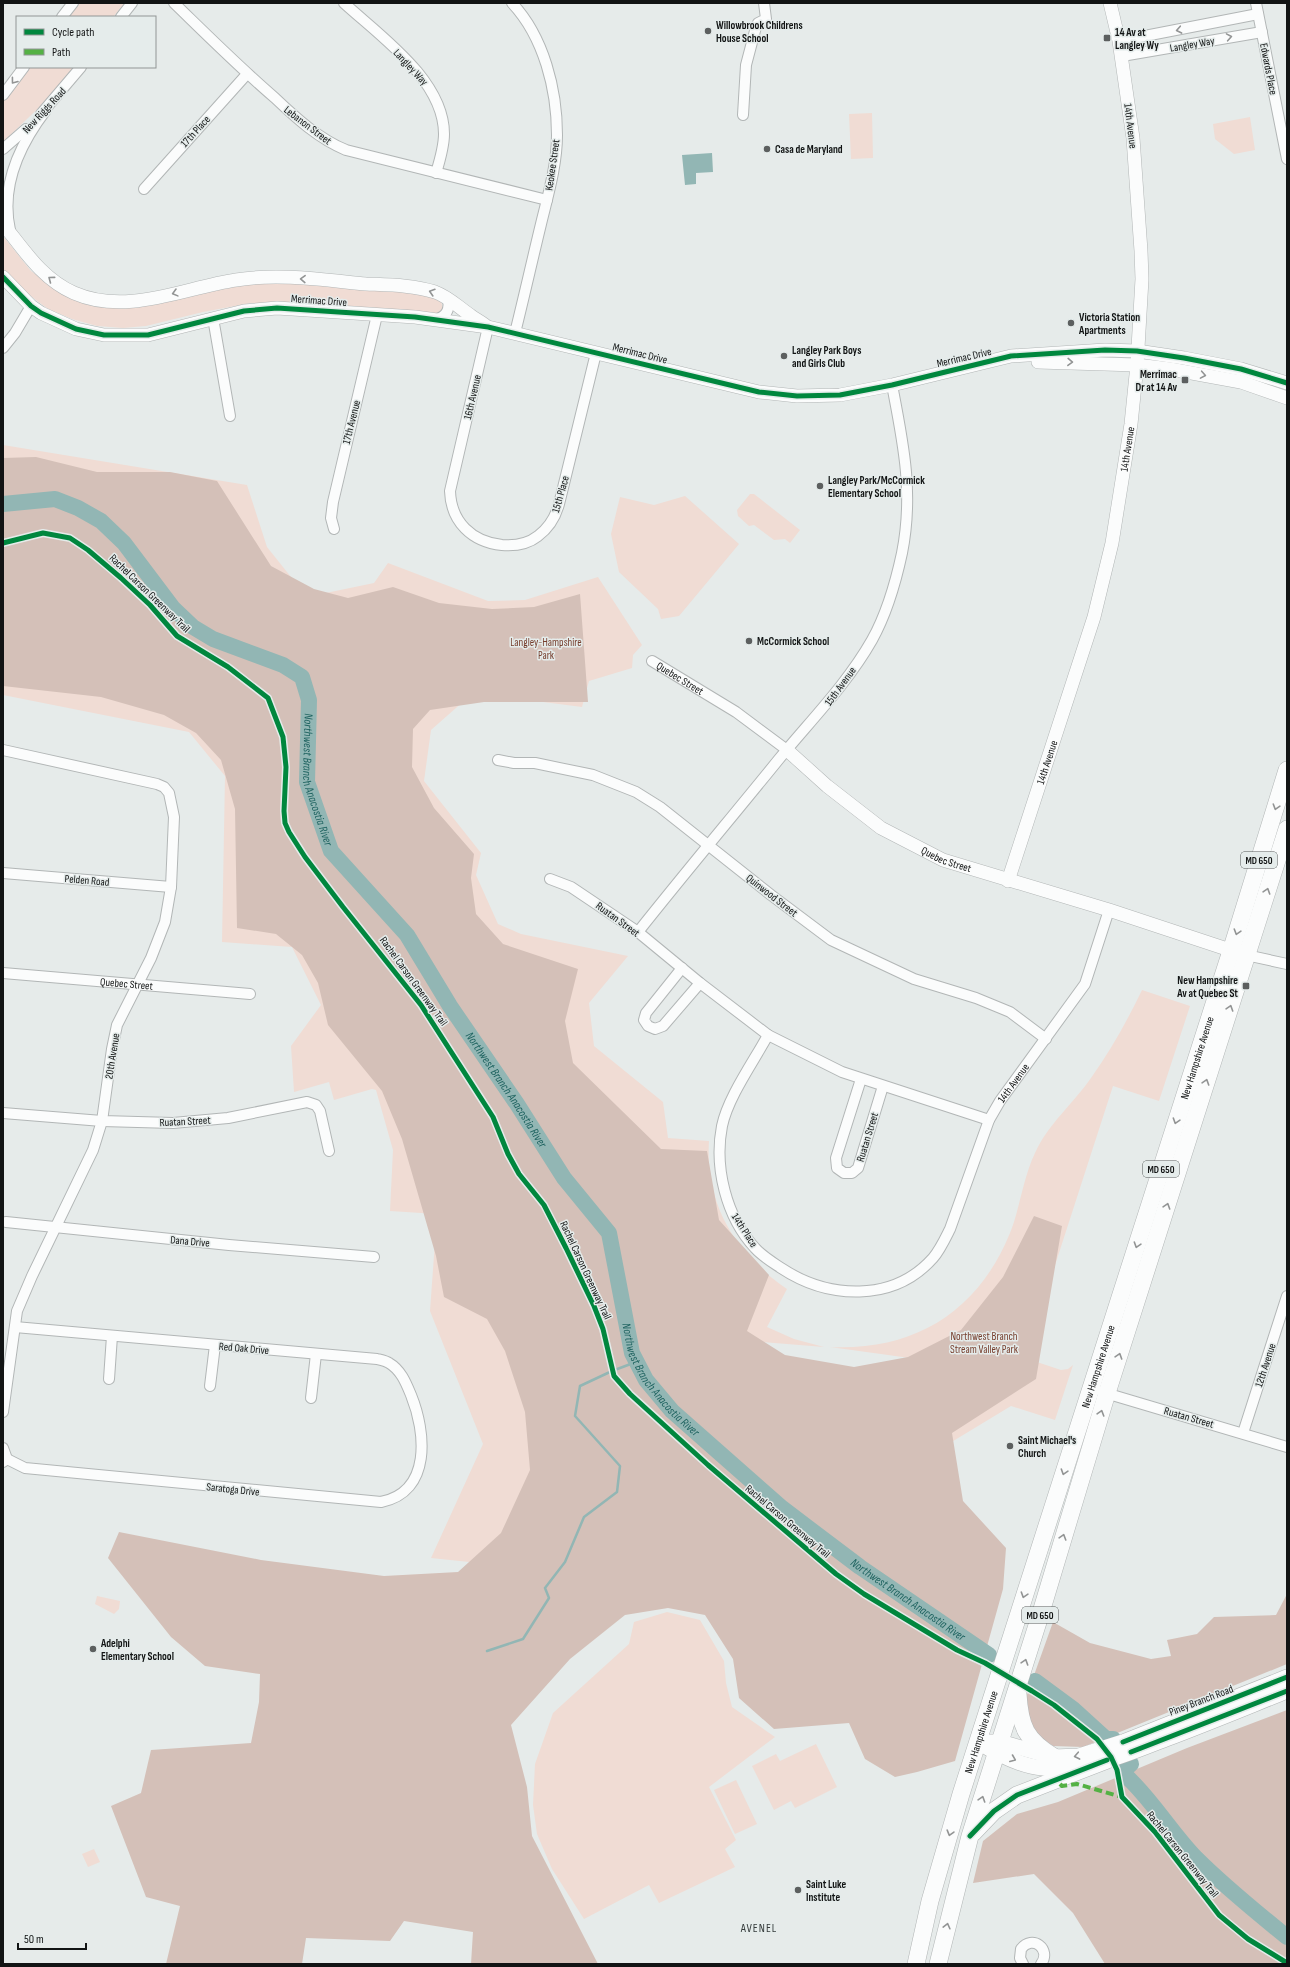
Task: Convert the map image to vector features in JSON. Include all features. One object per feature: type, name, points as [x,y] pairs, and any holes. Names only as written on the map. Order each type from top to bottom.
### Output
[{"type":"main road","name":"New Hampshire Avenue","points":[[938,1964],[970,1836],[1107,1394],[1239,953],[1287,770]]},
{"type":"main road","name":"New Hampshire Avenue","points":[[916,1964],[930,1900],[978,1742],[1091,1388],[1239,953],[1287,829]]},
{"type":"main road","name":"Piney Branch Road","points":[[1127,1747],[1287,1676]]},
{"type":"main road","points":[[1018,1685],[1021,1723],[1035,1743],[1054,1757]]},
{"type":"main road","name":"Piney Branch Road","points":[[998,1748],[1022,1763],[1041,1768],[1076,1768],[1104,1755],[1287,1691]]},
{"type":"main road","name":"Piney Branch Road","points":[[978,1742],[998,1748],[1054,1757],[1104,1755]]},
{"type":"main road","points":[[970,1836],[992,1813],[1017,1795],[1104,1755]]},
{"type":"street","points":[[63,16],[73,3]]},
{"type":"street","points":[[122,16],[132,3]]},
{"type":"street","name":"Lebanon Street","points":[[174,3],[247,74],[301,121],[330,142],[346,150],[547,200]]},
{"type":"street","name":"Langley Way","points":[[344,3],[402,56],[421,76],[433,93],[442,117],[444,133],[442,153],[436,173]]},
{"type":"street","name":"Keokee Street","points":[[512,3],[525,20],[540,49],[552,86],[557,135],[547,200],[515,333]]},
{"type":"street","points":[[743,115],[746,65],[756,27],[758,23],[766,19],[764,3]]},
{"type":"street","name":"14th Avenue","points":[[1008,881],[1094,617],[1111,551],[1123,481],[1137,365],[1142,279],[1138,198],[1122,56],[1110,3]]},
{"type":"street","name":"Edwards Place","points":[[1256,3],[1287,159]]},
{"type":"street","name":"Langley Way","points":[[1119,41],[1258,14]]},
{"type":"street","name":"Langley Way","points":[[1122,56],[1262,32]]},
{"type":"street","points":[[3,96],[23,68]]},
{"type":"street","name":"New Riggs Road","points":[[3,149],[46,110],[80,68]]},
{"type":"street","name":"17th Place","points":[[144,189],[247,74]]},
{"type":"street","points":[[13,236],[5,209],[4,190],[7,174],[24,140],[46,110]]},
{"type":"street","name":"Merrimac Drive","points":[[3,224],[29,258],[51,280],[73,292],[105,302],[140,300],[236,280],[268,278],[324,280],[418,288],[448,298],[488,327]]},
{"type":"street","name":"Merrimac Drive","points":[[3,277],[31,306],[62,324],[76,329],[116,336],[157,333],[244,311],[277,308],[436,320],[488,327],[759,392],[782,395],[817,397],[840,395],[892,385],[1011,356],[1105,350],[1137,351],[1184,358],[1241,369],[1287,383]]},
{"type":"street","points":[[436,320],[446,315],[449,308],[448,298]]},
{"type":"street","points":[[3,348],[31,306]]},
{"type":"street","name":"17th Avenue","points":[[334,529],[332,502],[378,315]]},
{"type":"street","points":[[213,318],[230,416]]},
{"type":"street","name":"16th Avenue","points":[[456,467],[488,327]]},
{"type":"street","name":"15th Place","points":[[456,467],[450,491],[450,500],[457,520],[472,536],[490,543],[510,546],[529,542],[538,536],[550,524],[558,510],[596,352]]},
{"type":"street","name":"Merrimac Drive","points":[[975,365],[1043,361],[1137,365],[1170,369],[1241,382],[1287,398]]},
{"type":"street","name":"15th Avenue","points":[[638,932],[787,750],[824,708],[872,640],[895,577],[905,532],[907,481],[906,454],[892,385]]},
{"type":"street","name":"Quebec Street","points":[[652,661],[736,712],[787,750],[827,786],[881,828],[942,860],[1109,910],[1239,953],[1287,964]]},
{"type":"street","name":"20th Avenue","points":[[3,750],[147,781],[164,787],[169,793],[174,817],[171,887],[165,922],[151,958],[121,1015],[115,1033],[102,1121],[93,1150],[21,1301],[15,1328],[3,1412]]},
{"type":"street","name":"Quinwood Street","points":[[498,760],[561,768],[593,775],[624,786],[660,807],[771,895],[831,940],[914,979],[976,998],[1010,1012],[1046,1039]]},
{"type":"street","name":"Pelden Road","points":[[3,873],[171,887]]},
{"type":"street","name":"Ruatan Street","points":[[550,879],[571,887],[638,932],[700,983],[768,1035],[842,1072],[988,1120]]},
{"type":"street","name":"14th Avenue","points":[[943,1244],[988,1120],[1003,1096],[1046,1039],[1084,984],[1109,910]]},
{"type":"street","points":[[682,968],[646,1013],[644,1020],[648,1026],[656,1029],[663,1026],[700,983]]},
{"type":"street","name":"Quebec Street","points":[[3,973],[250,994]]},
{"type":"street","name":"14th Place","points":[[768,1035],[727,1109],[720,1140],[721,1169],[727,1198],[743,1231],[755,1248],[783,1269],[806,1282],[829,1290],[854,1292],[877,1289],[904,1280],[918,1272],[934,1258],[943,1244]]},
{"type":"street","name":"Ruatan Street","points":[[861,1079],[836,1158],[837,1168],[844,1173],[852,1173],[858,1168],[883,1086]]},
{"type":"street","name":"Ruatan Street","points":[[3,1114],[150,1123],[204,1121],[239,1116],[307,1102],[318,1107],[329,1151]]},
{"type":"street","name":"Dana Drive","points":[[6,1222],[56,1226],[154,1238],[374,1257]]},
{"type":"street","name":"12th Avenue","points":[[1243,1433],[1287,1296]]},
{"type":"street","name":"Red Oak Drive","points":[[15,1328],[377,1359],[388,1362],[402,1376],[408,1385],[419,1417],[422,1437]]},
{"type":"street","points":[[109,1379],[112,1336]]},
{"type":"street","points":[[210,1386],[215,1345]]},
{"type":"street","points":[[311,1398],[316,1354]]},
{"type":"street","name":"Ruatan Street","points":[[1091,1388],[1287,1447]]},
{"type":"street","name":"Saratoga Drive","points":[[5,1461],[26,1468],[380,1502],[397,1496],[413,1481],[422,1458],[422,1437]]},
{"type":"street","points":[[3,1448],[5,1461]]},
{"type":"street","points":[[1023,1964],[1020,1958],[1020,1952],[1024,1945],[1034,1942],[1043,1949],[1045,1955],[1043,1963]]},
{"type":"green space","points":[[80,3],[125,3],[114,16],[70,16]]},
{"type":"green space","points":[[29,68],[73,68],[51,96],[3,142],[3,101]]},
{"type":"green space","points":[[872,113],[873,158],[851,159],[849,114]]},
{"type":"green space","points":[[1250,117],[1255,150],[1234,154],[1215,139],[1213,124]]},
{"type":"green space","points":[[3,236],[31,271],[61,292],[90,303],[267,282],[416,291],[441,301],[443,309],[442,313],[436,315],[251,303],[203,312],[146,326],[123,328],[97,326],[72,319],[48,309],[28,294],[3,269]]},
{"type":"green space","name":"Langley-Hampshire Park","points":[[3,445],[247,485],[267,547],[299,587],[321,594],[374,583],[388,563],[488,601],[525,600],[598,577],[642,645],[633,655],[632,668],[589,681],[582,707],[473,693],[431,730],[424,781],[481,853],[476,875],[498,924],[521,934],[628,956],[589,1003],[594,1046],[663,1102],[668,1138],[709,1141],[709,1164],[712,1186],[718,1206],[727,1226],[738,1243],[752,1260],[787,1289],[767,1327],[794,1339],[824,1347],[637,1332],[545,1570],[431,1558],[483,1444],[430,1311],[437,1214],[390,1211],[393,1150],[376,1090],[372,1089],[334,1100],[329,1082],[294,1092],[291,1046],[321,1005],[292,947],[222,942],[225,776],[189,732],[3,695]]},
{"type":"green space","name":"Langley-Hampshire Park","points":[[36,457],[97,472],[170,472],[217,481],[271,566],[314,589],[348,598],[393,587],[439,603],[492,609],[534,607],[580,594],[588,702],[484,702],[430,710],[413,729],[412,767],[434,808],[474,854],[471,878],[476,914],[503,944],[578,969],[565,1021],[573,1063],[661,1149],[707,1151],[719,1220],[769,1275],[747,1331],[785,1355],[854,1367],[908,1357],[961,1330],[1003,1277],[1034,1216],[1062,1226],[1036,1379],[952,1433],[963,1501],[1006,1548],[1003,1589],[955,1761],[895,1777],[865,1759],[849,1723],[774,1729],[739,1698],[733,1659],[705,1615],[668,1608],[625,1615],[570,1659],[511,1725],[527,1787],[532,1836],[598,1964],[471,1964],[473,1932],[404,1921],[390,1941],[306,1938],[302,1964],[166,1964],[180,1906],[146,1897],[111,1806],[141,1793],[151,1750],[251,1743],[259,1702],[260,1674],[205,1666],[171,1637],[108,1558],[119,1532],[261,1560],[384,1576],[458,1572],[501,1533],[530,1470],[525,1412],[505,1351],[487,1319],[444,1297],[436,1256],[402,1139],[382,1091],[328,1025],[318,983],[302,955],[276,934],[237,928],[235,809],[221,760],[196,733],[164,715],[101,697],[3,686],[3,458]]},
{"type":"green space","points":[[750,494],[754,494],[800,530],[790,543],[785,539],[774,540],[754,525],[749,526],[738,516],[737,510]]},
{"type":"green space","points":[[685,496],[739,544],[679,616],[661,619],[658,609],[619,572],[611,534],[620,497],[654,505]]},
{"type":"green space","name":"Northwest Branch Stream Valley Park","points":[[1142,990],[1190,1006],[1159,1101],[1113,1086],[1025,1358],[1061,1370],[1068,1369],[1073,1365],[1055,1420],[1011,1406],[940,1449],[946,1363],[830,1347],[861,1346],[889,1342],[915,1334],[940,1321],[961,1305],[980,1285],[997,1261],[1010,1233],[1027,1173],[1040,1143],[1054,1123],[1084,1087],[1105,1057],[1131,1013]]},
{"type":"green space","points":[[1287,1594],[1287,1664],[1083,1747],[1053,1746],[1033,1732],[1023,1706],[1053,1622],[1090,1643],[1151,1659],[1171,1656],[1167,1640],[1197,1634],[1214,1617],[1276,1615]]},
{"type":"green space","points":[[97,1596],[120,1601],[119,1609],[114,1614],[95,1604]]},
{"type":"green space","points":[[667,1612],[700,1620],[724,1661],[726,1683],[732,1707],[775,1737],[709,1787],[736,1840],[725,1849],[735,1867],[659,1903],[649,1885],[584,1919],[552,1869],[537,1834],[533,1805],[535,1764],[553,1713],[629,1644],[634,1622]]},
{"type":"green space","points":[[1287,1710],[1287,1964],[1105,1964],[1073,1913],[1034,1874],[973,1883],[983,1841],[1017,1814],[1058,1802],[1187,1748]]},
{"type":"green space","points":[[816,1744],[837,1787],[795,1808],[791,1801],[774,1810],[752,1766],[776,1754],[780,1761]]},
{"type":"green space","points":[[736,1780],[757,1824],[735,1834],[714,1790]]},
{"type":"green space","points":[[94,1849],[100,1862],[88,1867],[82,1854]]},
{"type":"water","points":[[712,153],[713,172],[696,173],[696,184],[685,185],[682,155]]},
{"type":"waterway","name":"Northwest Branch Anacostia River","points":[[3,504],[55,499],[78,508],[101,521],[124,543],[173,608],[193,627],[213,639],[283,665],[302,677],[309,700],[307,782],[331,851],[407,935],[450,1006],[517,1104],[564,1178],[609,1233],[632,1353],[646,1380],[672,1411],[782,1508],[860,1567],[989,1655]]},
{"type":"waterway","points":[[487,1651],[523,1639],[549,1598],[545,1588],[565,1562],[584,1517],[617,1492],[620,1466],[575,1416],[580,1386],[636,1362]]},
{"type":"waterway","name":"Northwest Branch Anacostia River","points":[[1035,1681],[1073,1709],[1106,1739],[1113,1739],[1131,1764],[1123,1771],[1124,1774],[1143,1793],[1186,1847],[1206,1868],[1287,1937]]},
{"type":"marked path","points":[[1060,1784],[1062,1786],[1077,1784],[1122,1797]]},
{"type":"cycle path","points":[[3,277],[31,306],[41,313],[76,329],[104,335],[148,335],[244,311],[277,308],[415,317],[488,327],[759,392],[797,396],[840,395],[892,385],[1011,356],[1105,350],[1137,351],[1184,358],[1241,369],[1287,383]]},
{"type":"cycle path","name":"Rachel Carson Greenway Trail","points":[[3,543],[43,533],[70,538],[88,550],[121,578],[150,605],[177,636],[228,667],[268,698],[283,737],[286,767],[284,811],[285,823],[289,832],[305,857],[343,907],[421,1005],[493,1117],[508,1154],[519,1174],[544,1205],[566,1248],[594,1306],[603,1329],[614,1376],[630,1394],[708,1465],[836,1574],[864,1594],[957,1650],[985,1663],[1032,1691],[1054,1705],[1097,1739],[1111,1757],[1117,1770],[1122,1797],[1155,1832],[1219,1915],[1248,1939],[1287,1963]]},
{"type":"cycle path","points":[[1123,1742],[1287,1677]]},
{"type":"cycle path","points":[[1131,1752],[1287,1691]]},
{"type":"cycle path","points":[[970,1836],[994,1811],[1017,1795],[1107,1760]]},
{"type":"place","name":"Willowbrook Childrens House School","points":[[708,31]]},
{"type":"place","name":"14 Av at Langley Wy","points":[[1107,38]]},
{"type":"place","name":"Casa de Maryland","points":[[767,149]]},
{"type":"place","name":"Victoria Station Apartments","points":[[1071,323]]},
{"type":"place","name":"Langley Park Boys and Girls Club","points":[[784,356]]},
{"type":"place","name":"Merrimac Dr at 14 Av","points":[[1185,380]]},
{"type":"place","name":"Langley Park/McCormick Elementary School","points":[[820,486]]},
{"type":"place","name":"McCormick School","points":[[749,641]]},
{"type":"place","name":"New Hampshire Av at Quebec St","points":[[1246,986]]},
{"type":"place","name":"Saint Michael's Church","points":[[1010,1446]]},
{"type":"place","name":"Adelphi Elementary School","points":[[93,1649]]},
{"type":"place","name":"Saint Luke Institute","points":[[798,1890]]},
{"type":"district","name":"AVENEL","points":[[759,1928]]}]
